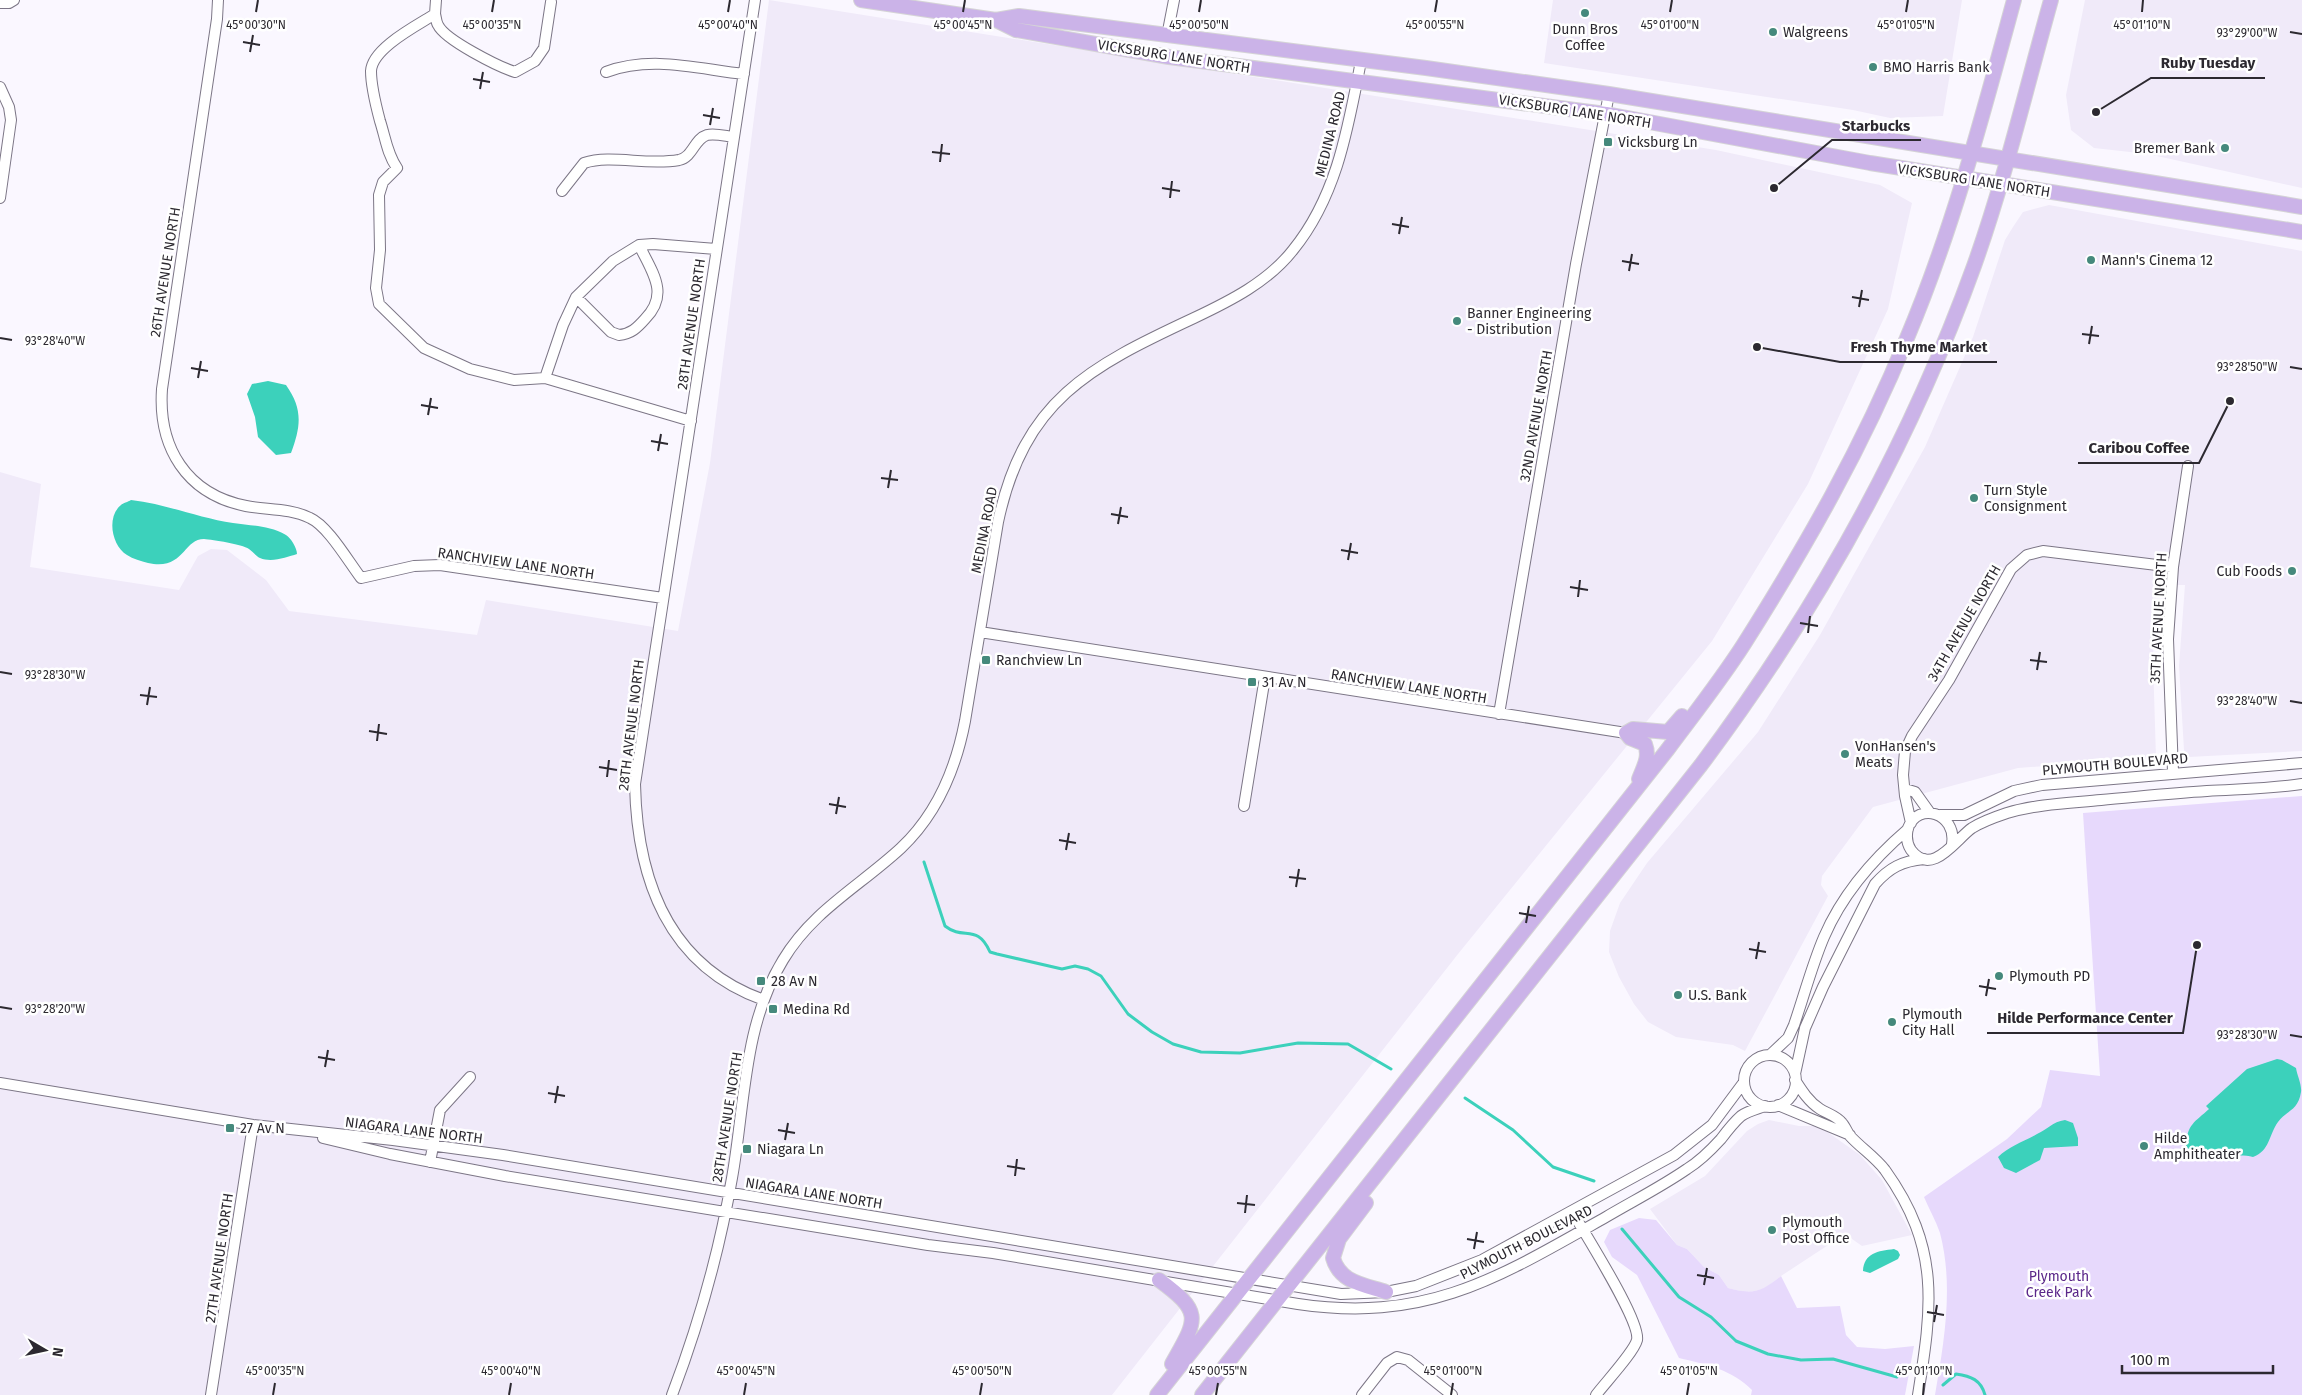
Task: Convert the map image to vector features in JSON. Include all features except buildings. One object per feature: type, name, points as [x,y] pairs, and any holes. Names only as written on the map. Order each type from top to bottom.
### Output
[{"type":"main road","name":"VICKSBURG LANE NORTH","points":[[861,0],[996,20],[1016,30],[1170,57],[1606,114],[1964,178],[2302,232]]},
{"type":"main road","points":[[1156,1395],[1632,795],[1727,667],[1787,576],[1825,510],[1869,424],[1907,339],[1933,273],[1972,154],[2014,0]]},
{"type":"main road","points":[[1202,1395],[1701,765],[1745,706],[1823,585],[1900,440],[1939,355],[1974,266],[2001,184],[2051,0]]},
{"type":"main road","name":"VICKSBURG LANE NORTH","points":[[996,20],[1019,16],[1609,94],[2302,207]]},
{"type":"main road","points":[[1632,795],[1648,757],[1648,751],[1645,744],[1630,738],[1626,733],[1633,729],[1660,733],[1673,728],[1734,643],[1761,616]]},
{"type":"main road","points":[[1386,1292],[1346,1278],[1335,1264],[1334,1251],[1339,1239],[1374,1193],[1394,1153]]},
{"type":"main road","points":[[1156,1395],[1192,1325],[1192,1314],[1185,1300],[1159,1280]]},
{"type":"street","points":[[0,3],[9,3],[14,0]]},
{"type":"street","name":"26TH AVENUE NORTH","points":[[218,0],[218,19],[160,409],[163,428],[170,448],[180,465],[193,480],[227,501],[247,506]]},
{"type":"street","points":[[436,0],[435,14],[438,26],[499,68],[515,72],[535,61],[544,48],[551,2]]},
{"type":"street","name":"28TH AVENUE NORTH","points":[[672,1395],[711,1281],[726,1212],[753,1040],[764,1000],[722,982],[684,947],[657,899],[647,872],[636,814],[636,784],[755,0]]},
{"type":"street","points":[[1168,36],[1174,0]]},
{"type":"street","points":[[435,14],[395,39],[375,59],[371,70],[377,109],[391,160],[397,168],[383,182],[379,195],[380,250],[376,288],[379,304],[418,342],[434,354],[470,369],[514,380],[545,378],[691,421]]},
{"type":"street","name":"MEDINA ROAD","points":[[764,1000],[782,961],[816,917],[901,848],[937,802],[950,776],[960,749],[1005,491],[1031,434],[1050,408],[1073,385],[1098,366],[1126,350],[1243,293],[1269,274],[1292,252],[1311,226],[1326,199],[1335,177],[1360,61]]},
{"type":"street","points":[[606,72],[632,64],[665,64],[744,74]]},
{"type":"street","points":[[0,87],[10,107],[11,120],[0,192]]},
{"type":"street","name":"32ND AVENUE NORTH","points":[[1499,714],[1576,264],[1609,94]]},
{"type":"street","points":[[562,191],[584,162],[601,159],[643,163],[681,160],[688,156],[701,138],[708,135],[734,137]]},
{"type":"street","points":[[545,378],[563,325],[576,297],[613,261],[640,245],[652,244],[716,249]]},
{"type":"street","points":[[576,297],[611,332],[619,336],[635,330],[654,311],[658,291],[657,282],[640,245]]},
{"type":"street","name":"35TH AVENUE NORTH","points":[[2173,772],[2168,672],[2173,567],[2188,466]]},
{"type":"street","name":"RANCHVIEW LANE NORTH","points":[[247,506],[298,513],[311,518],[321,525],[361,578],[414,566],[440,565],[663,598]]},
{"type":"street","name":"34TH AVENUE NORTH","points":[[1910,826],[1905,796],[1903,762],[1912,736],[1948,680],[2004,579],[2018,560],[2027,554],[2043,552],[2173,567]]},
{"type":"street","name":"RANCHVIEW LANE NORTH","points":[[980,632],[1626,733]]},
{"type":"street","points":[[1244,806],[1265,677]]},
{"type":"street","name":"PLYMOUTH BOULEVARD","points":[[1934,814],[1964,815],[2014,791],[2042,785],[2173,772],[2302,764]]},
{"type":"street","points":[[1778,1105],[1791,1094],[1805,1028],[1823,987],[1874,884],[1896,866],[1905,861],[1941,857],[1952,844],[1988,819],[2040,806],[2302,784]]},
{"type":"street","points":[[1906,789],[1915,792],[1934,814],[1949,823],[1953,837],[1952,844]]},
{"type":"street","points":[[1770,1055],[1788,1038],[1824,938],[1841,904],[1860,879],[1916,818],[1934,814]]},
{"type":"street","points":[[1910,826],[1908,844],[1917,856],[1924,859]]},
{"type":"street","points":[[1850,1136],[1842,1122],[1809,1100],[1785,1060],[1770,1055],[1760,1057],[1752,1062],[1744,1082],[1750,1098],[1765,1106],[1778,1105],[1850,1136],[1873,1156],[1889,1177],[1910,1211],[1920,1237],[1929,1276],[1930,1305],[1918,1395]]},
{"type":"street","points":[[430,1162],[440,1110],[470,1077]]},
{"type":"street","name":"PLYMOUTH BOULEVARD","points":[[1248,1278],[1341,1294],[1386,1292],[1430,1282],[1466,1268],[1572,1212],[1686,1146],[1712,1125],[1744,1082]]},
{"type":"street","name":"NIAGARA LANE NORTH","points":[[0,1083],[286,1130],[433,1146],[1248,1278]]},
{"type":"street","name":"PLYMOUTH BOULEVARD","points":[[1237,1292],[1278,1300],[1349,1309],[1410,1306],[1471,1288],[1583,1230],[1689,1168],[1709,1151],[1742,1116],[1765,1106]]},
{"type":"street","name":"27TH AVENUE NORTH","points":[[212,1395],[253,1125]]},
{"type":"street","name":"NIAGARA LANE NORTH","points":[[286,1130],[430,1162],[726,1212],[1237,1292]]},
{"type":"street","points":[[1572,1212],[1618,1291],[1638,1332],[1635,1346],[1596,1395]]},
{"type":"street","points":[[1362,1395],[1387,1362],[1397,1357],[1408,1360],[1452,1395]]},
{"type":"shaded area","points":[[769,0],[1716,150],[1880,185],[1912,203],[1888,309],[1808,484],[1712,641],[1458,954],[1112,1395],[0,1395],[0,472],[41,484],[30,567],[179,590],[198,556],[211,549],[227,550],[266,580],[289,611],[477,635],[486,600],[678,631],[710,463]]},
{"type":"shaded area","points":[[1553,0],[1962,0],[1943,116],[1890,118],[1853,110],[1544,63]]},
{"type":"shaded area","points":[[2085,0],[2302,0],[2302,188],[2148,154],[2094,148],[2071,130],[2066,95]]},
{"type":"shaded area","points":[[2049,205],[2302,251],[2302,751],[2189,757],[2184,750],[2179,666],[2185,585],[2156,585],[2153,660],[2156,758],[2018,768],[1873,807],[1822,876],[1821,885],[1828,896],[1745,1051],[1733,1045],[1676,1037],[1648,1022],[1634,1004],[1619,977],[1609,952],[1610,931],[1620,903],[1647,863],[1758,732],[1820,635],[1925,447],[1973,337],[2005,240],[2023,212]]},
{"type":"shaded area","points":[[268,381],[286,385],[292,394],[298,410],[297,434],[291,453],[276,455],[258,437],[255,417],[247,394],[252,384]]},
{"type":"shaded area","points":[[131,500],[220,521],[273,529],[288,536],[295,546],[297,554],[269,560],[259,557],[245,547],[204,539],[197,540],[191,544],[182,554],[169,563],[160,564],[140,561],[122,551],[113,531],[112,524],[116,510],[122,504]]},
{"type":"shaded area","points":[[2277,1059],[2296,1068],[2301,1092],[2295,1107],[2278,1122],[2263,1151],[2253,1157],[2208,1157],[2192,1152],[2186,1146],[2188,1133],[2196,1121],[2209,1109],[2206,1106],[2247,1069]]},
{"type":"shaded area","points":[[1769,1120],[1799,1126],[1819,1126],[1860,1155],[1882,1180],[1912,1235],[1862,1246],[1845,1234],[1763,1290],[1744,1292],[1728,1288],[1719,1275],[1704,1267],[1687,1249],[1677,1245],[1650,1209],[1705,1176],[1747,1131]]},
{"type":"shaded area","points":[[2065,1120],[2073,1123],[2078,1138],[2078,1146],[2044,1148],[2040,1160],[2016,1173],[2004,1168],[1998,1157],[2002,1153],[2053,1124]]},
{"type":"shaded area","points":[[1894,1249],[1900,1255],[1898,1259],[1870,1273],[1863,1271],[1866,1260],[1873,1254]]},
{"type":"green space","name":"Plymouth Creek Park","points":[[2302,796],[2302,1395],[1935,1395],[1942,1355],[1946,1314],[1946,1273],[1940,1233],[1924,1197],[2007,1139],[2041,1107],[2050,1070],[2100,1076],[2083,813]]},
{"type":"green space","points":[[1639,1218],[1656,1220],[1677,1245],[1687,1249],[1704,1267],[1719,1275],[1728,1288],[1757,1291],[1768,1286],[1781,1276],[1797,1308],[1840,1306],[1846,1335],[1857,1347],[1885,1349],[1914,1346],[1905,1395],[1751,1395],[1752,1390],[1736,1377],[1709,1365],[1679,1358],[1637,1275],[1612,1257],[1604,1242],[1610,1230]]},
{"type":"waterway","points":[[924,862],[945,926],[958,932],[975,935],[985,943],[990,952],[1062,969],[1075,966],[1088,969],[1101,976],[1128,1014],[1152,1032],[1173,1044],[1201,1052],[1240,1053],[1298,1043],[1348,1044],[1391,1069]]},
{"type":"waterway","points":[[1465,1098],[1513,1130],[1553,1167],[1594,1181]]},
{"type":"waterway","points":[[1622,1229],[1679,1297],[1711,1317],[1736,1341],[1768,1354],[1801,1360],[1833,1359],[1897,1377]]},
{"type":"waterway","points":[[1943,1385],[1956,1374],[1966,1376],[1978,1382],[1985,1395]]},
{"type":"place","name":"Dunn Bros Coffee","points":[[1585,13]]},
{"type":"place","name":"Walgreens","points":[[1773,32]]},
{"type":"place","name":"BMO Harris Bank","points":[[1873,67]]},
{"type":"place","name":"Ruby Tuesday","points":[[2096,112]]},
{"type":"place","name":"Vicksburg Ln","points":[[1608,142]]},
{"type":"place","name":"Bremer Bank","points":[[2225,148]]},
{"type":"place","name":"Starbucks","points":[[1774,188]]},
{"type":"place","name":"Mann's Cinema 12","points":[[2091,260]]},
{"type":"place","name":"Banner Engineering - Distribution","points":[[1457,321]]},
{"type":"place","name":"Fresh Thyme Market","points":[[1757,347]]},
{"type":"place","name":"Caribou Coffee","points":[[2230,401]]},
{"type":"place","name":"Turn Style Consignment","points":[[1974,498]]},
{"type":"place","name":"Cub Foods","points":[[2292,571]]},
{"type":"place","name":"Ranchview Ln","points":[[986,660]]},
{"type":"place","name":"31 Av N","points":[[1252,682]]},
{"type":"place","name":"VonHansen's Meats","points":[[1845,754]]},
{"type":"place","name":"Hilde Performance Center","points":[[2197,945]]},
{"type":"place","name":"Plymouth PD","points":[[1999,976]]},
{"type":"place","name":"28 Av N","points":[[761,981]]},
{"type":"place","name":"U.S. Bank","points":[[1678,995]]},
{"type":"place","name":"Medina Rd","points":[[773,1009]]},
{"type":"place","name":"Plymouth City Hall","points":[[1892,1022]]},
{"type":"place","name":"27 Av N","points":[[230,1128]]},
{"type":"place","name":"Hilde Amphitheater","points":[[2144,1146]]},
{"type":"place","name":"Niagara Ln","points":[[747,1149]]},
{"type":"place","name":"Plymouth Post Office","points":[[1772,1230]]}]
